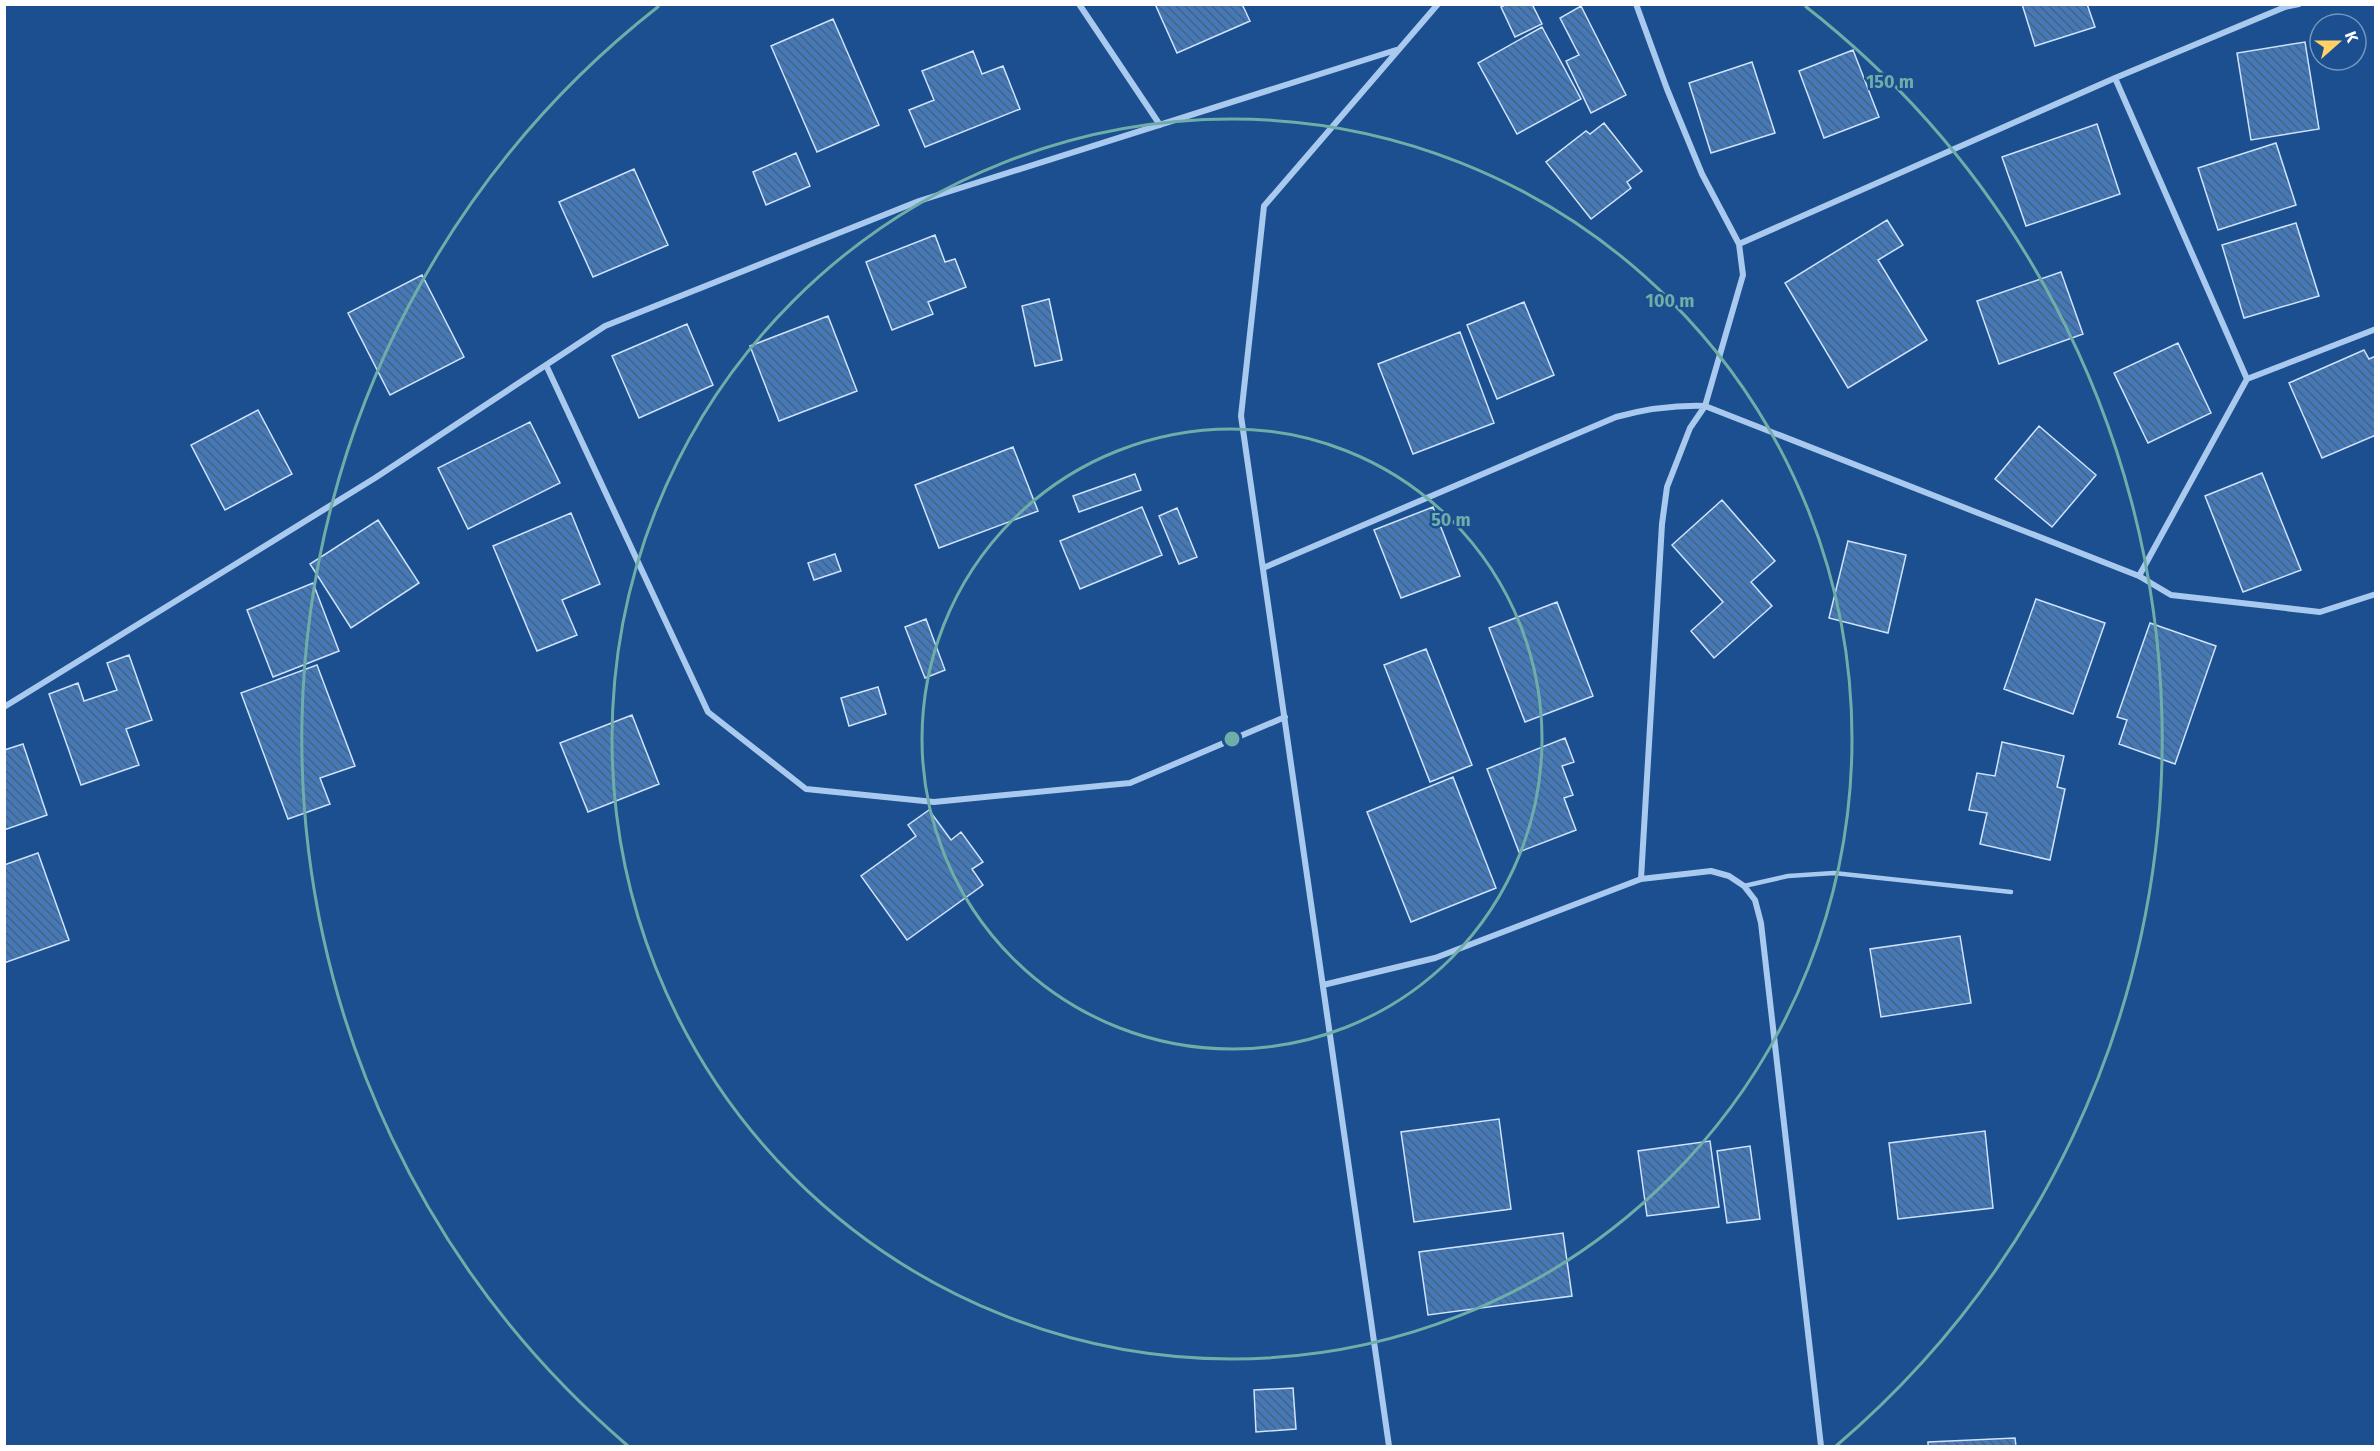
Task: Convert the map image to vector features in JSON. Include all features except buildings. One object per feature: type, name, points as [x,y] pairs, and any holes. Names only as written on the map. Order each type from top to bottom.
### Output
[{"type":"street","points":[[1079,4],[1160,125]]},
{"type":"street","points":[[1389,1446],[1241,416],[1264,206],[1396,50],[1438,4]]},
{"type":"street","points":[[1636,4],[1667,89],[1702,174],[1739,244],[1743,275],[1705,406],[1690,428],[1667,487],[1662,524],[1641,879]]},
{"type":"street","points":[[1739,244],[2115,78],[2285,7],[2299,4]]},
{"type":"street","points":[[4,707],[375,478],[605,326],[909,205],[1396,50]]},
{"type":"street","points":[[2115,78],[2247,379]]},
{"type":"street","points":[[2139,576],[2247,379],[2376,330]]},
{"type":"street","points":[[546,365],[708,712],[806,789],[934,802],[1130,783],[1285,717]]},
{"type":"street","points":[[1263,568],[1616,417],[1652,408],[1678,405],[1705,406],[2139,576],[2171,595],[2320,612],[2376,594]]},
{"type":"street","points":[[1323,985],[1435,958],[1641,879],[1711,871],[1729,876],[1744,886],[1755,900],[1761,922],[1821,1446]]},
{"type":"lane","points":[[1744,886],[1788,876],[1834,873],[2011,892]]}]
